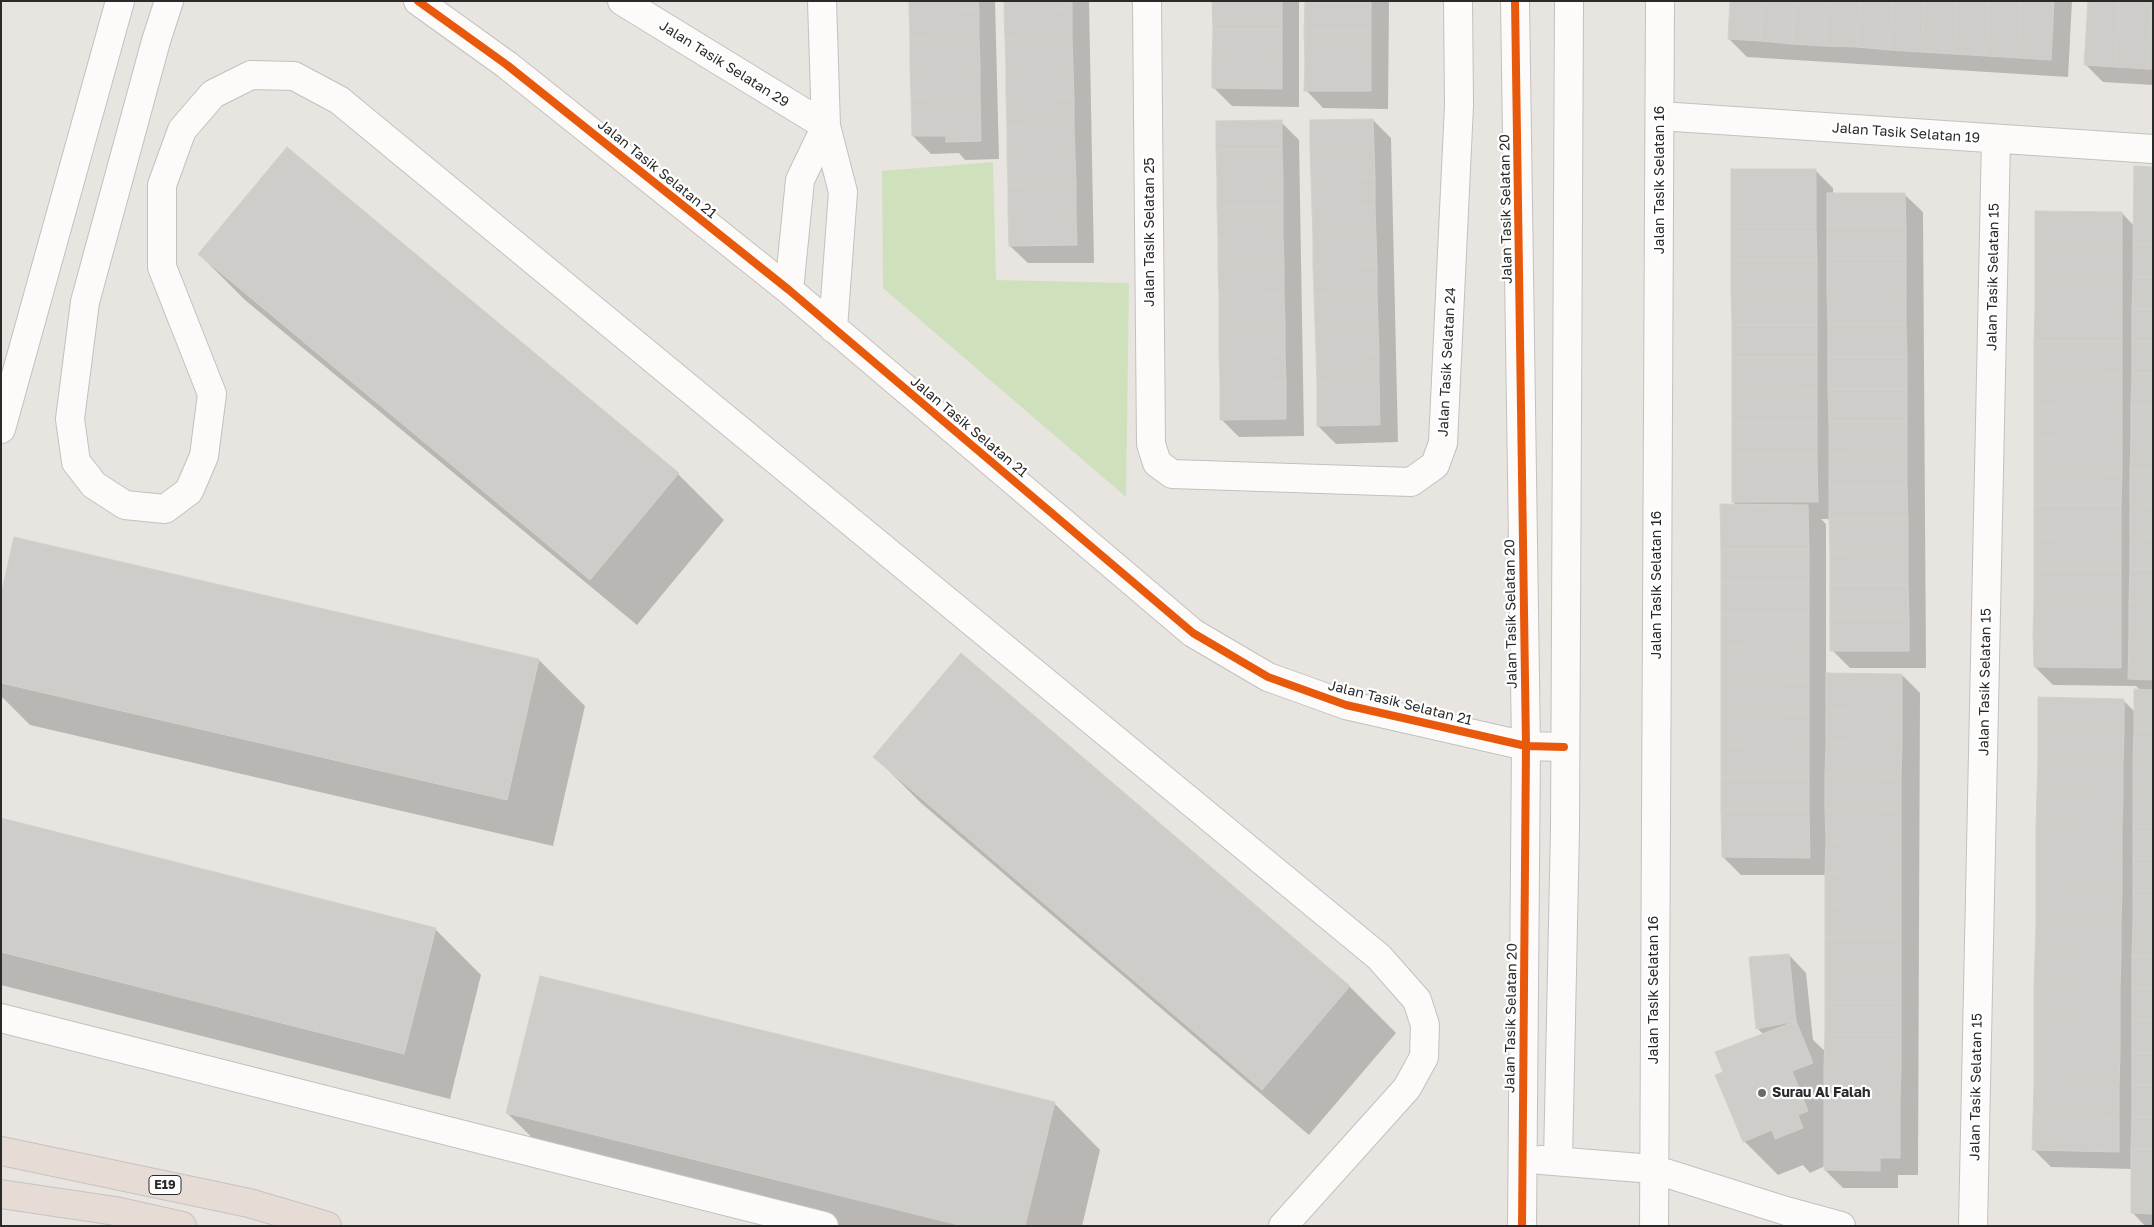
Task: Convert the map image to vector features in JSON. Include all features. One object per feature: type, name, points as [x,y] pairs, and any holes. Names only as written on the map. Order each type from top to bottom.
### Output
[{"type":"highway","name":"E19","points":[[1,1151],[249,1203],[328,1226]]},
{"type":"highway","points":[[1,1194],[115,1211],[182,1226]]},
{"type":"street","points":[[1,428],[120,1]]},
{"type":"street","points":[[169,1],[153,50],[84,302],[70,420],[76,462],[94,485],[125,505],[165,509],[189,491],[204,456],[212,394],[198,354],[162,268],[162,185],[182,130],[213,94],[251,75],[294,76],[339,100],[1379,957],[1417,1000],[1425,1025],[1424,1057],[1407,1088],[1283,1226]]},
{"type":"street","name":"Jalan Tasik Selatan 21","points":[[418,1],[508,65],[789,290],[1193,633],[1268,677],[1346,705],[1526,746],[1564,747]]},
{"type":"street","name":"Jalan Tasik Selatan 29","points":[[622,1],[826,126]]},
{"type":"street","points":[[822,1],[826,126],[843,192],[834,328]]},
{"type":"street","name":"Jalan Tasik Selatan 25","points":[[1148,1],[1151,444],[1157,463]]},
{"type":"street","name":"Jalan Tasik Selatan 24","points":[[1157,463],[1172,474],[1411,482],[1435,464],[1443,443],[1460,104],[1458,1]]},
{"type":"street","name":"Jalan Tasik Selatan 20","points":[[1515,1],[1526,746],[1522,1226]]},
{"type":"street","points":[[1558,1160],[1565,829],[1569,1]]},
{"type":"street","name":"Jalan Tasik Selatan 16","points":[[1654,1226],[1660,1]]},
{"type":"street","name":"Jalan Tasik Selatan 19","points":[[1660,116],[2153,149]]},
{"type":"street","points":[[789,290],[800,180],[826,126]]},
{"type":"street","name":"Jalan Tasik Selatan 15","points":[[1973,1226],[1996,139]]},
{"type":"street","points":[[1526,826],[1565,829]]},
{"type":"street","points":[[1,1018],[824,1226]]},
{"type":"street","points":[[1522,1159],[1653,1168],[1786,1211],[1841,1226]]},
{"type":"green space","points":[[993,162],[996,280],[1129,283],[1126,497],[883,288],[882,171]]},
{"type":"building","points":[[909,1],[978,1],[979,9],[909,10]]},
{"type":"building","points":[[1004,1],[1072,1],[1072,9],[1004,10]]},
{"type":"building","points":[[1212,1],[1282,1],[1282,30],[1213,30]]},
{"type":"building","points":[[1371,1],[1371,3],[1305,2]]},
{"type":"building","points":[[1730,1],[1763,1],[1760,41],[1728,39]]},
{"type":"building","points":[[1763,1],[1795,1],[1792,44],[1760,41]]},
{"type":"building","points":[[1795,1],[1827,1],[1825,46],[1792,44]]},
{"type":"building","points":[[1827,1],[1860,1],[1857,47],[1825,46]]},
{"type":"building","points":[[1860,1],[1892,1],[1889,50],[1857,47]]},
{"type":"building","points":[[1892,1],[1924,1],[1922,52],[1889,50]]},
{"type":"building","points":[[1924,1],[1957,1],[1954,54],[1922,52]]},
{"type":"building","points":[[1957,1],[1989,1],[1986,56],[1954,54]]},
{"type":"building","points":[[1989,1],[2021,1],[2018,58],[1986,56]]},
{"type":"building","points":[[2021,1],[2054,1],[2051,60],[2018,58]]},
{"type":"building","points":[[2088,1],[2119,1],[2116,67],[2084,65]]},
{"type":"building","points":[[2119,1],[2152,1],[2148,69],[2116,67]]},
{"type":"building","points":[[2152,1],[2153,69],[2148,69]]},
{"type":"building","points":[[1305,2],[1371,3],[1371,32],[1304,32]]},
{"type":"building","points":[[979,9],[979,38],[910,39],[909,10]]},
{"type":"building","points":[[1072,9],[1072,38],[1005,39],[1004,10]]},
{"type":"building","points":[[1213,30],[1282,30],[1282,60],[1212,59]]},
{"type":"building","points":[[1304,32],[1371,32],[1371,62],[1305,61]]},
{"type":"building","points":[[979,38],[980,67],[910,68],[910,39]]},
{"type":"building","points":[[1072,38],[1073,67],[1006,68],[1005,39]]},
{"type":"building","points":[[1212,59],[1282,60],[1282,89],[1212,88]]},
{"type":"building","points":[[1305,61],[1371,62],[1371,91],[1304,91]]},
{"type":"building","points":[[980,67],[980,96],[911,97],[910,68]]},
{"type":"building","points":[[1073,67],[1074,97],[1006,98],[1006,68]]},
{"type":"building","points":[[980,96],[981,141],[946,142],[946,136],[912,136],[911,97]]},
{"type":"building","points":[[1074,97],[1074,126],[1007,127],[1006,98]]},
{"type":"building","points":[[1373,119],[1374,148],[1310,149],[1310,120]]},
{"type":"building","points":[[1282,120],[1282,150],[1216,150],[1216,121]]},
{"type":"building","points":[[1074,126],[1075,155],[1007,156],[1007,127]]},
{"type":"building","points":[[287,147],[679,473],[590,580],[198,254]]},
{"type":"building","points":[[1374,148],[1375,177],[1311,178],[1310,149]]},
{"type":"building","points":[[1216,150],[1282,150],[1283,179],[1217,180]]},
{"type":"building","points":[[1075,155],[1076,184],[1008,185],[1007,156]]},
{"type":"building","points":[[2134,166],[2153,167],[2153,244],[2133,244]]},
{"type":"building","points":[[1731,169],[1816,169],[1816,227],[1731,227]]},
{"type":"building","points":[[1375,177],[1375,207],[1312,208],[1311,178]]},
{"type":"building","points":[[1283,179],[1283,208],[1217,208],[1217,180]]},
{"type":"building","points":[[1076,184],[1076,213],[1008,214],[1008,185]]},
{"type":"building","points":[[1827,193],[1905,193],[1906,226],[1827,226]]},
{"type":"building","points":[[1375,207],[1376,236],[1313,237],[1312,208]]},
{"type":"building","points":[[1217,208],[1283,208],[1283,237],[1218,238]]},
{"type":"building","points":[[2035,211],[2122,212],[2122,245],[2035,244]]},
{"type":"building","points":[[1076,213],[1077,245],[1009,246],[1008,214]]},
{"type":"building","points":[[1827,226],[1906,226],[1906,259],[1827,259]]},
{"type":"building","points":[[1731,227],[1816,227],[1817,260],[1731,260]]},
{"type":"building","points":[[1376,236],[1377,265],[1313,266],[1313,237]]},
{"type":"building","points":[[1283,237],[1284,266],[1218,267],[1218,238]]},
{"type":"building","points":[[2035,244],[2122,245],[2122,277],[2035,276]]},
{"type":"building","points":[[2133,244],[2153,244],[2153,277],[2133,277]]},
{"type":"building","points":[[1827,259],[1906,259],[1906,291],[1827,292]]},
{"type":"building","points":[[1731,260],[1817,260],[1817,293],[1731,292]]},
{"type":"building","points":[[1377,265],[1377,294],[1314,295],[1313,266]]},
{"type":"building","points":[[1284,266],[1284,295],[1219,296],[1218,267]]},
{"type":"building","points":[[2035,276],[2122,277],[2122,310],[2035,309]]},
{"type":"building","points":[[2133,277],[2153,277],[2153,309],[2132,309]]},
{"type":"building","points":[[1906,291],[1906,324],[1828,324],[1827,292]]},
{"type":"building","points":[[1731,292],[1817,293],[1817,325],[1732,325]]},
{"type":"building","points":[[1377,294],[1378,324],[1315,325],[1314,295]]},
{"type":"building","points":[[1284,295],[1285,324],[1219,325],[1219,296]]},
{"type":"building","points":[[2035,309],[2122,310],[2122,342],[2034,342]]},
{"type":"building","points":[[2132,309],[2153,309],[2153,342],[2132,342]]},
{"type":"building","points":[[1285,324],[1285,353],[1219,354],[1219,325]]},
{"type":"building","points":[[1378,324],[1379,353],[1316,354],[1315,325]]},
{"type":"building","points":[[1828,324],[1906,324],[1907,357],[1828,357]]},
{"type":"building","points":[[1732,325],[1817,325],[1817,358],[1732,358]]},
{"type":"building","points":[[2034,342],[2122,342],[2122,375],[2034,374]]},
{"type":"building","points":[[2132,342],[2153,342],[2153,374],[2132,374]]},
{"type":"building","points":[[1285,353],[1286,383],[1220,384],[1219,354]]},
{"type":"building","points":[[1379,353],[1379,382],[1317,383],[1316,354]]},
{"type":"building","points":[[1828,357],[1907,357],[1907,389],[1828,389]]},
{"type":"building","points":[[1732,358],[1817,358],[1817,391],[1732,390]]},
{"type":"building","points":[[2034,374],[2122,375],[2122,408],[2034,407]]},
{"type":"building","points":[[2132,374],[2153,374],[2153,407],[2131,407]]},
{"type":"building","points":[[1379,382],[1380,425],[1317,426],[1317,383]]},
{"type":"building","points":[[1286,383],[1286,419],[1220,420],[1220,384]]},
{"type":"building","points":[[1828,389],[1907,389],[1907,422],[1829,422]]},
{"type":"building","points":[[1732,390],[1817,391],[1817,423],[1732,423]]},
{"type":"building","points":[[2034,407],[2122,408],[2122,440],[2034,439]]},
{"type":"building","points":[[2131,407],[2153,407],[2153,440],[2131,439]]},
{"type":"building","points":[[1829,422],[1907,422],[1907,454],[1829,455]]},
{"type":"building","points":[[1732,423],[1817,423],[1817,456],[1732,456]]},
{"type":"building","points":[[2034,439],[2122,440],[2122,473],[2034,472]]},
{"type":"building","points":[[2131,439],[2153,440],[2153,472],[2130,472]]},
{"type":"building","points":[[1907,454],[1907,487],[1829,487],[1829,455]]},
{"type":"building","points":[[1732,456],[1817,456],[1818,502],[1732,502]]},
{"type":"building","points":[[2034,472],[2122,473],[2121,505],[2034,505]]},
{"type":"building","points":[[2130,472],[2153,472],[2153,505],[2130,504]]},
{"type":"building","points":[[1829,487],[1907,487],[1908,520],[1829,520]]},
{"type":"building","points":[[1720,504],[1808,505],[1809,550],[1721,550]]},
{"type":"building","points":[[2130,504],[2153,505],[2153,537],[2130,536]]},
{"type":"building","points":[[2034,505],[2121,505],[2121,538],[2034,537]]},
{"type":"building","points":[[1829,520],[1908,520],[1908,552],[1830,553]]},
{"type":"building","points":[[2130,536],[2153,537],[2153,569],[2130,569]]},
{"type":"building","points":[[14,537],[539,659],[507,800],[1,683],[1,595]]},
{"type":"building","points":[[2034,537],[2121,538],[2121,570],[2034,570]]},
{"type":"building","points":[[1721,550],[1809,550],[1809,583],[1721,583]]},
{"type":"building","points":[[1908,552],[1908,585],[1830,585],[1830,553]]},
{"type":"building","points":[[2130,569],[2153,569],[2153,602],[2129,601]]},
{"type":"building","points":[[2034,570],[2121,570],[2121,603],[2034,602]]},
{"type":"building","points":[[1721,583],[1809,583],[1809,615],[1721,615]]},
{"type":"building","points":[[1830,585],[1908,585],[1909,618],[1830,618]]},
{"type":"building","points":[[2129,601],[2153,602],[2153,635],[2129,634]]},
{"type":"building","points":[[2034,602],[2121,603],[2121,636],[2033,635]]},
{"type":"building","points":[[1721,615],[1809,615],[1809,648],[1721,647]]},
{"type":"building","points":[[1830,618],[1909,618],[1909,651],[1830,651]]},
{"type":"building","points":[[2129,634],[2153,635],[2153,680],[2128,679]]},
{"type":"building","points":[[2033,635],[2121,636],[2121,668],[2034,667]]},
{"type":"building","points":[[1721,647],[1809,648],[1809,681],[1721,680]]},
{"type":"building","points":[[961,653],[1350,986],[1262,1090],[873,757]]},
{"type":"building","points":[[1826,673],[1902,674],[1902,712],[1826,711]]},
{"type":"building","points":[[1721,680],[1809,681],[1809,713],[1721,712]]},
{"type":"building","points":[[2134,689],[2153,690],[2153,730],[2134,730]]},
{"type":"building","points":[[2038,697],[2124,699],[2124,731],[2038,730]]},
{"type":"building","points":[[1826,711],[1902,712],[1902,744],[1826,743]]},
{"type":"building","points":[[1721,712],[1809,713],[1809,746],[1721,745]]},
{"type":"building","points":[[2038,730],[2124,731],[2123,763],[2038,762]]},
{"type":"building","points":[[2134,730],[2153,730],[2153,763],[2133,762]]},
{"type":"building","points":[[1826,743],[1902,744],[1901,777],[1825,776]]},
{"type":"building","points":[[1721,745],[1809,746],[1809,778],[1721,778]]},
{"type":"building","points":[[2038,762],[2123,763],[2123,796],[2037,794]]},
{"type":"building","points":[[2133,762],[2153,763],[2153,795],[2133,794]]},
{"type":"building","points":[[1825,776],[1901,777],[1901,809],[1825,808]]},
{"type":"building","points":[[1721,778],[1809,778],[1809,810],[1721,810]]},
{"type":"building","points":[[2037,794],[2123,796],[2122,828],[2036,826]]},
{"type":"building","points":[[2133,794],[2153,795],[2153,827],[2133,827]]},
{"type":"building","points":[[1825,808],[1901,809],[1901,842],[1826,841]]},
{"type":"building","points":[[1721,810],[1809,810],[1810,858],[1722,857]]},
{"type":"building","points":[[1,818],[436,928],[404,1054],[1,952]]},
{"type":"building","points":[[2036,826],[2122,828],[2122,860],[2036,859]]},
{"type":"building","points":[[2133,827],[2153,827],[2153,859],[2133,859]]},
{"type":"building","points":[[1826,841],[1901,842],[1901,874],[1825,873]]},
{"type":"building","points":[[2036,859],[2122,860],[2122,893],[2036,891]]},
{"type":"building","points":[[2133,859],[2153,859],[2153,891],[2133,891]]},
{"type":"building","points":[[1825,873],[1901,874],[1901,906],[1825,905]]},
{"type":"building","points":[[2036,891],[2122,893],[2121,925],[2036,924]]},
{"type":"building","points":[[2133,891],[2153,891],[2153,924],[2133,923]]},
{"type":"building","points":[[1825,905],[1901,906],[1901,938],[1825,938]]},
{"type":"building","points":[[2133,923],[2153,924],[2153,956],[2132,956]]},
{"type":"building","points":[[2036,924],[2121,925],[2121,958],[2035,956]]},
{"type":"building","points":[[1825,938],[1901,938],[1901,971],[1825,970]]},
{"type":"building","points":[[1789,954],[1796,1021],[1756,1029],[1749,957]]},
{"type":"building","points":[[2035,956],[2121,958],[2120,990],[2034,988]]},
{"type":"building","points":[[2132,956],[2153,956],[2153,988],[2132,988]]},
{"type":"building","points":[[1825,970],[1901,971],[1901,1003],[1825,1003]]},
{"type":"building","points":[[540,976],[1055,1102],[1025,1226],[963,1226],[506,1113]]},
{"type":"building","points":[[2034,988],[2120,990],[2120,1022],[2034,1020]]},
{"type":"building","points":[[2132,988],[2153,988],[2153,1020],[2132,1020]]},
{"type":"building","points":[[1825,1003],[1901,1003],[1901,1035],[1825,1035]]},
{"type":"building","points":[[2034,1020],[2120,1022],[2120,1054],[2034,1053]]},
{"type":"building","points":[[2132,1020],[2153,1020],[2153,1053],[2132,1053]]},
{"type":"building","name":"Surau Al Falah","points":[[1796,1021],[1813,1063],[1792,1071],[1808,1111],[1798,1115],[1803,1128],[1775,1139],[1772,1130],[1743,1142],[1715,1075],[1723,1072],[1715,1052]]},
{"type":"building","points":[[1825,1035],[1901,1035],[1901,1068],[1824,1067]]},
{"type":"building","points":[[2034,1053],[2120,1054],[2119,1087],[2034,1085]]},
{"type":"building","points":[[2132,1053],[2153,1053],[2153,1085],[2132,1085]]},
{"type":"building","points":[[1824,1067],[1901,1068],[1900,1100],[1824,1099]]},
{"type":"building","points":[[2034,1085],[2119,1087],[2119,1119],[2033,1118]]},
{"type":"building","points":[[2132,1085],[2153,1085],[2153,1117],[2132,1117]]},
{"type":"building","points":[[1824,1099],[1900,1100],[1900,1158],[1880,1158],[1880,1171],[1824,1170]]},
{"type":"building","points":[[2132,1117],[2153,1117],[2153,1149],[2131,1149]]},
{"type":"building","points":[[2033,1118],[2119,1119],[2119,1152],[2032,1150]]},
{"type":"building","points":[[2131,1149],[2153,1149],[2153,1182],[2131,1181]]},
{"type":"building","points":[[2131,1181],[2153,1182],[2153,1214],[2131,1213]]},
{"type":"cycle path","points":[[418,1],[507,65],[789,290],[1193,633],[1268,677],[1346,705],[1526,746],[1564,747]]},
{"type":"cycle path","points":[[1515,1],[1526,746],[1522,1226]]},
{"type":"place","name":"Surau Al Falah","points":[[1762,1093]]}]
